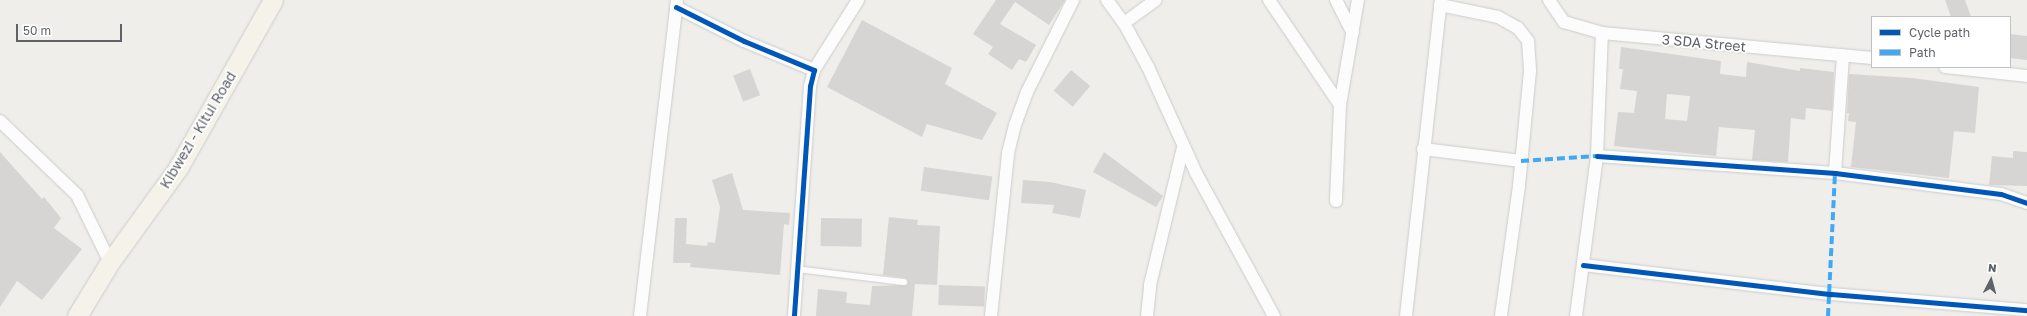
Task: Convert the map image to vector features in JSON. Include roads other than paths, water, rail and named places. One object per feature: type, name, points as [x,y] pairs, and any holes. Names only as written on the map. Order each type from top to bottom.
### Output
[{"type":"main road","name":"Kibwezi - Kitui Road","points":[[77,316],[110,262],[178,168],[273,0]]},
{"type":"street","points":[[794,316],[796,269],[810,86],[814,70],[858,0]]},
{"type":"street","points":[[991,316],[1008,153],[1014,125],[1027,92],[1073,0]]},
{"type":"street","points":[[1107,0],[1124,23],[1148,67],[1183,148],[1274,316]]},
{"type":"street","points":[[1124,23],[1156,0]]},
{"type":"street","points":[[1269,0],[1340,106]]},
{"type":"street","points":[[1336,0],[1353,33]]},
{"type":"street","points":[[1336,201],[1340,106],[1358,0]]},
{"type":"street","name":"3 SDA Street","points":[[1549,0],[1564,22],[1602,33],[1871,58]]},
{"type":"street","points":[[1406,316],[1440,3],[1498,17],[1518,28],[1528,41],[1530,71],[1521,161],[1501,316]]},
{"type":"street","points":[[640,316],[677,4],[744,41],[814,70]]},
{"type":"street","points":[[1576,316],[1597,156],[1602,33]]},
{"type":"street","points":[[1835,172],[1843,55]]},
{"type":"street","points":[[1954,68],[2027,76]]},
{"type":"street","points":[[0,121],[76,195],[110,262]]},
{"type":"street","points":[[1147,316],[1150,285],[1183,148]]},
{"type":"street","points":[[1423,149],[1521,161]]},
{"type":"street","points":[[1597,156],[1835,172],[2001,194],[2027,203]]},
{"type":"street","points":[[1583,266],[1830,294],[2027,310]]},
{"type":"lane","points":[[796,269],[904,282]]}]
